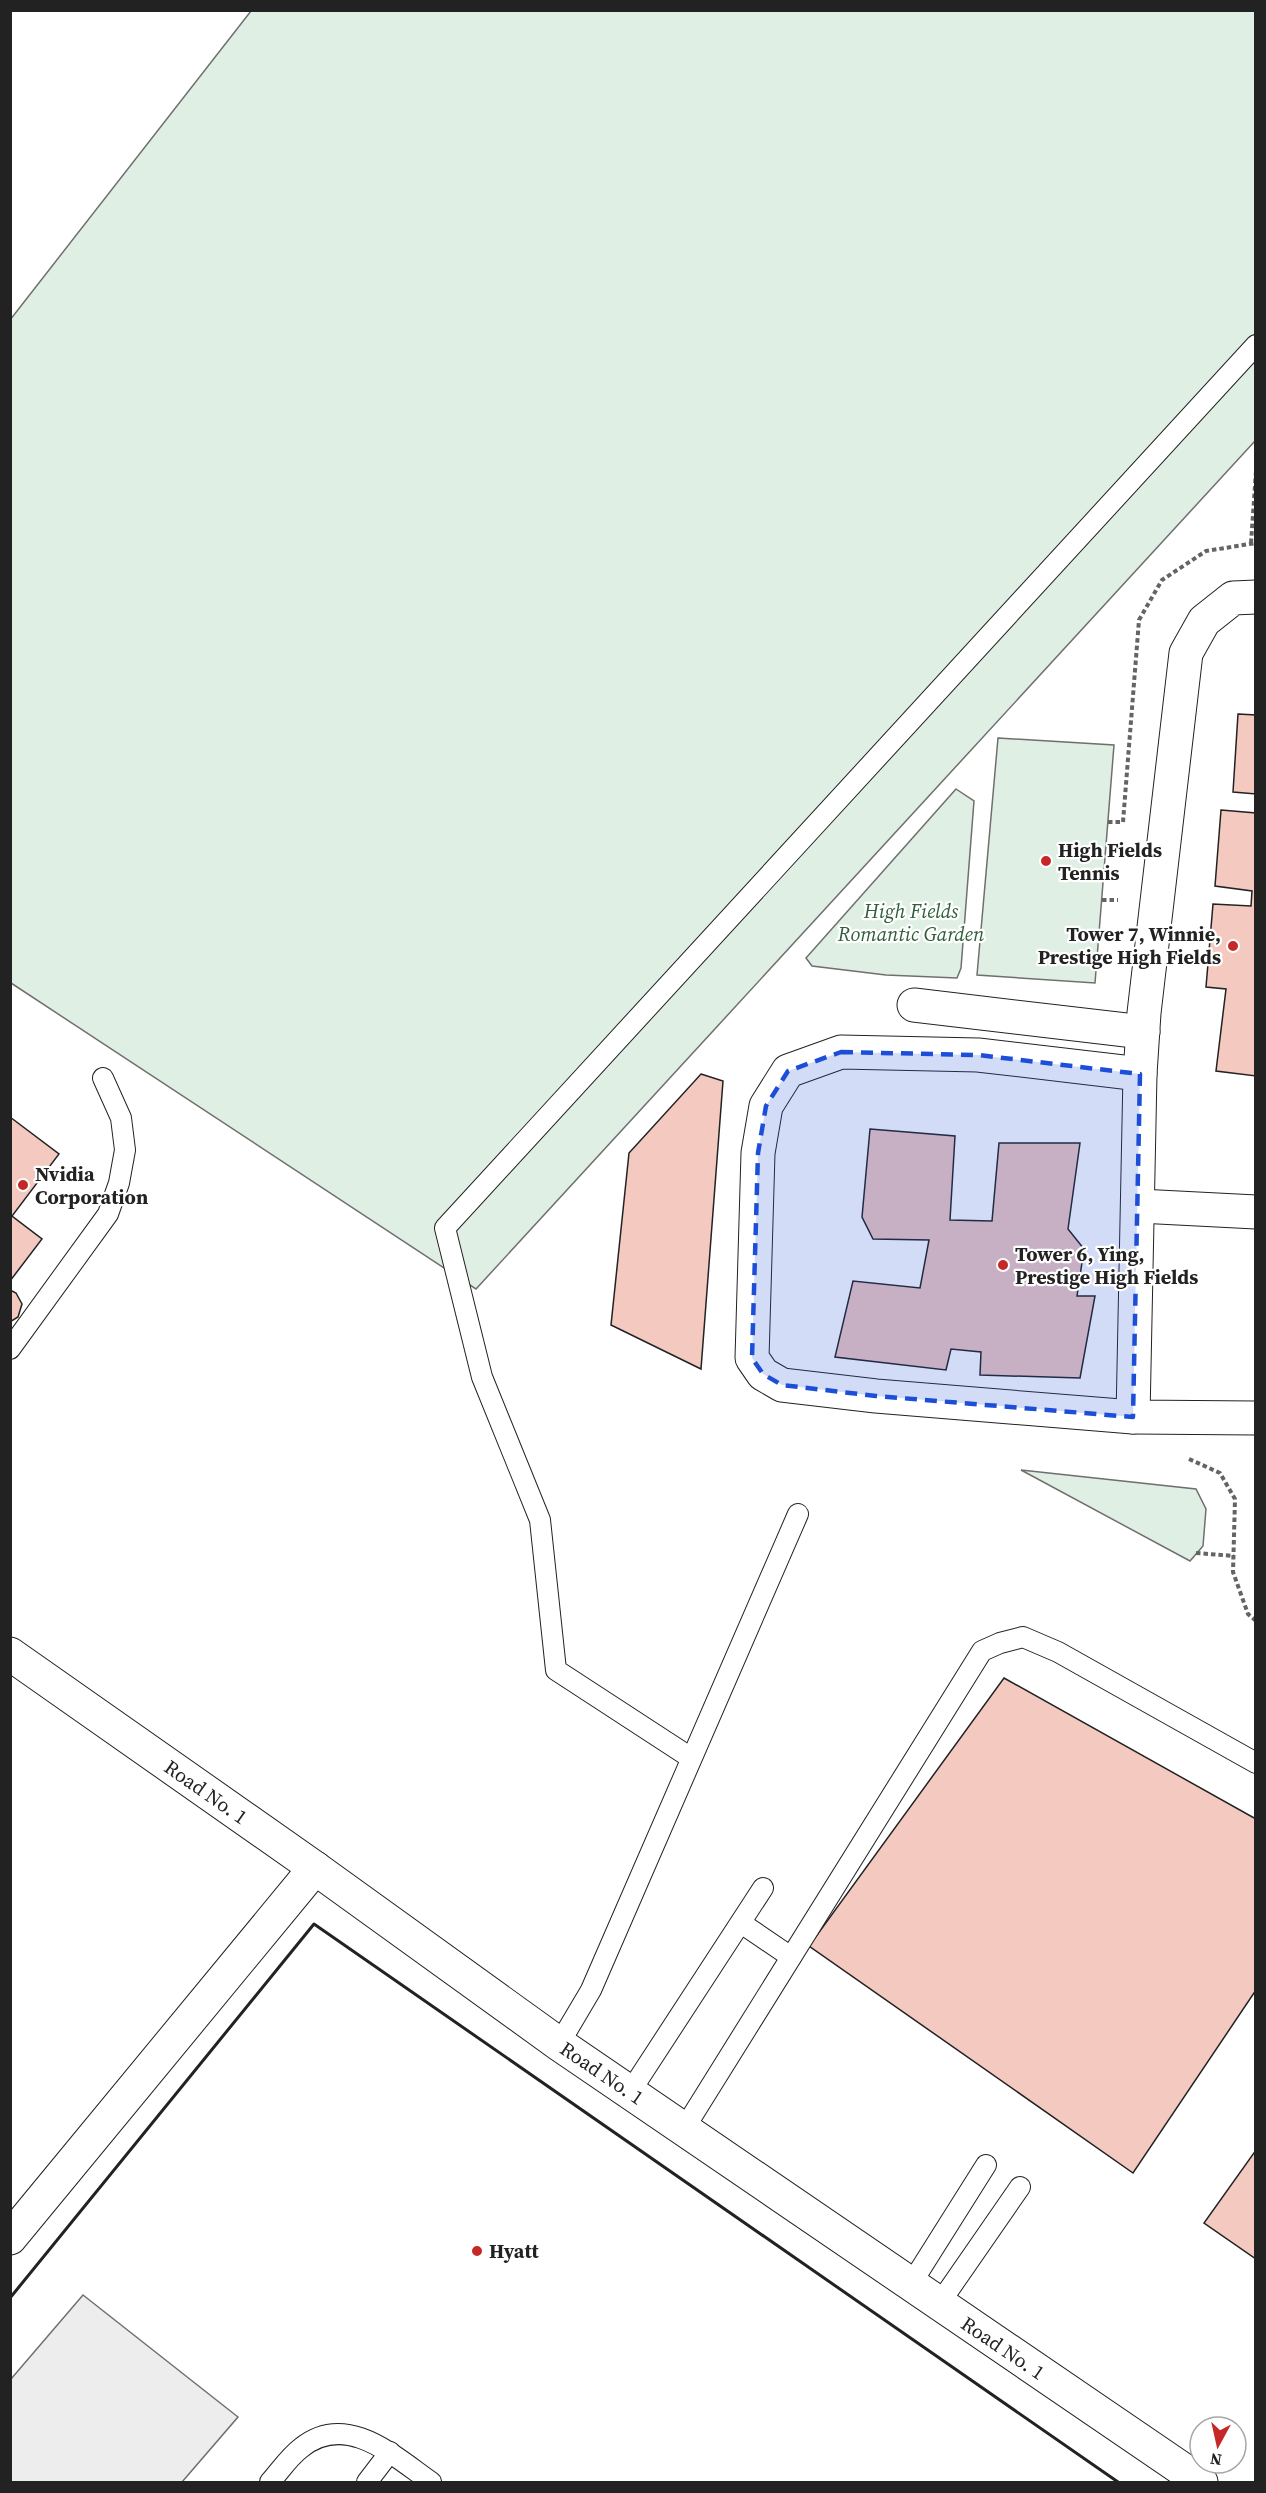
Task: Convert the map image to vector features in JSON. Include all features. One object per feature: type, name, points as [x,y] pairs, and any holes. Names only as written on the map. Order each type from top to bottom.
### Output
[{"type":"street","points":[[1133,1417],[1140,1074],[1186,653],[1204,621],[1233,598],[1256,597]]},
{"type":"street","points":[[914,1005],[1143,1032]]},
{"type":"street","points":[[1140,1074],[978,1055],[841,1052],[788,1071],[766,1106],[758,1153],[752,1358],[763,1374],[782,1385],[876,1396],[1133,1417],[1256,1418]]},
{"type":"street","points":[[1139,1206],[1256,1212]]},
{"type":"street","name":"Road No. 1","points":[[10,1654],[315,1868],[559,2044],[1201,2482]]},
{"type":"street","points":[[10,2238],[315,1868]]},
{"type":"lane","points":[[691,1758],[556,1670],[540,1521],[482,1377],[445,1228],[1256,345]]},
{"type":"lane","points":[[10,1349],[108,1214],[119,1183],[125,1150],[122,1118],[103,1078]]},
{"type":"lane","points":[[559,2044],[591,1990],[798,1514]]},
{"type":"lane","points":[[684,2130],[982,1652],[1000,1642],[1023,1637],[1058,1652],[1256,1763]]},
{"type":"lane","points":[[630,2092],[763,1888]]},
{"type":"lane","points":[[741,1923],[791,1957]]},
{"type":"lane","points":[[911,2284],[986,2165]]},
{"type":"lane","points":[[939,2304],[1020,2187]]},
{"type":"lane","points":[[270,2482],[300,2448],[320,2436],[343,2433],[365,2439],[390,2452],[432,2482]]},
{"type":"lane","points":[[367,2482],[390,2452]]},
{"type":"path","points":[[1251,543],[1256,471]]},
{"type":"path","points":[[1186,1457],[1220,1473],[1235,1499],[1233,1572],[1248,1614],[1256,1621]]},
{"type":"path","points":[[1196,1553],[1234,1556]]},
{"type":"highlighted area","points":[[841,1052],[978,1055],[1140,1074],[1133,1417],[876,1396],[782,1385],[763,1374],[752,1358],[758,1153],[766,1106],[788,1071]]},
{"type":"green space","points":[[251,11],[1255,11],[1255,441],[476,1289],[11,983],[10,320]]},
{"type":"green space","name":"High Fields Tennis","points":[[998,738],[1114,745],[1095,983],[977,975]]},
{"type":"green space","name":"High Fields Romantic Garden","points":[[956,789],[974,801],[961,968],[957,978],[886,975],[812,966],[806,958]]},
{"type":"green space","points":[[1021,1470],[1196,1489],[1206,1509],[1203,1546],[1190,1561]]},
{"type":"shaded area","points":[[83,2295],[238,2417],[182,2482],[11,2482],[11,2379]]},
{"type":"building","points":[[1238,714],[1256,715],[1256,794],[1233,792]]},
{"type":"building","name":"Tower 7, Winnie, Prestige High Fields","points":[[1221,810],[1256,813],[1256,1076],[1216,1071],[1226,989],[1206,987],[1213,904],[1251,906],[1252,891],[1215,886]]},
{"type":"building","points":[[701,1074],[723,1081],[701,1369],[611,1325],[629,1153]]},
{"type":"building","name":"Nvidia Corporation","points":[[10,1117],[59,1154],[12,1216],[42,1239],[10,1281]]},
{"type":"building","name":"Tower 6, Ying, Prestige High Fields","points":[[870,1129],[955,1136],[950,1220],[992,1221],[999,1143],[1080,1143],[1068,1229],[1084,1249],[1077,1296],[1095,1296],[1080,1378],[980,1375],[981,1352],[951,1349],[946,1370],[835,1357],[853,1281],[920,1288],[929,1240],[873,1239],[862,1217]]},
{"type":"building","points":[[10,1290],[16,1293],[22,1304],[18,1317],[10,1322]]},
{"type":"building","points":[[1004,1678],[1256,1819],[1256,1990],[1133,2173],[809,1946]]},
{"type":"building","points":[[1256,2150],[1256,2259],[1204,2223]]},
{"type":"wall","points":[[10,2298],[314,1924],[1118,2482]]},
{"type":"place","name":"High Fields Tennis","points":[[1046,861]]},
{"type":"place","name":"Tower 7, Winnie, Prestige High Fields","points":[[1233,946]]},
{"type":"place","name":"Nvidia Corporation","points":[[23,1185]]},
{"type":"place","name":"Tower 6, Ying, Prestige High Fields","points":[[1003,1265]]},
{"type":"place","name":"Hyatt","points":[[477,2251]]}]
